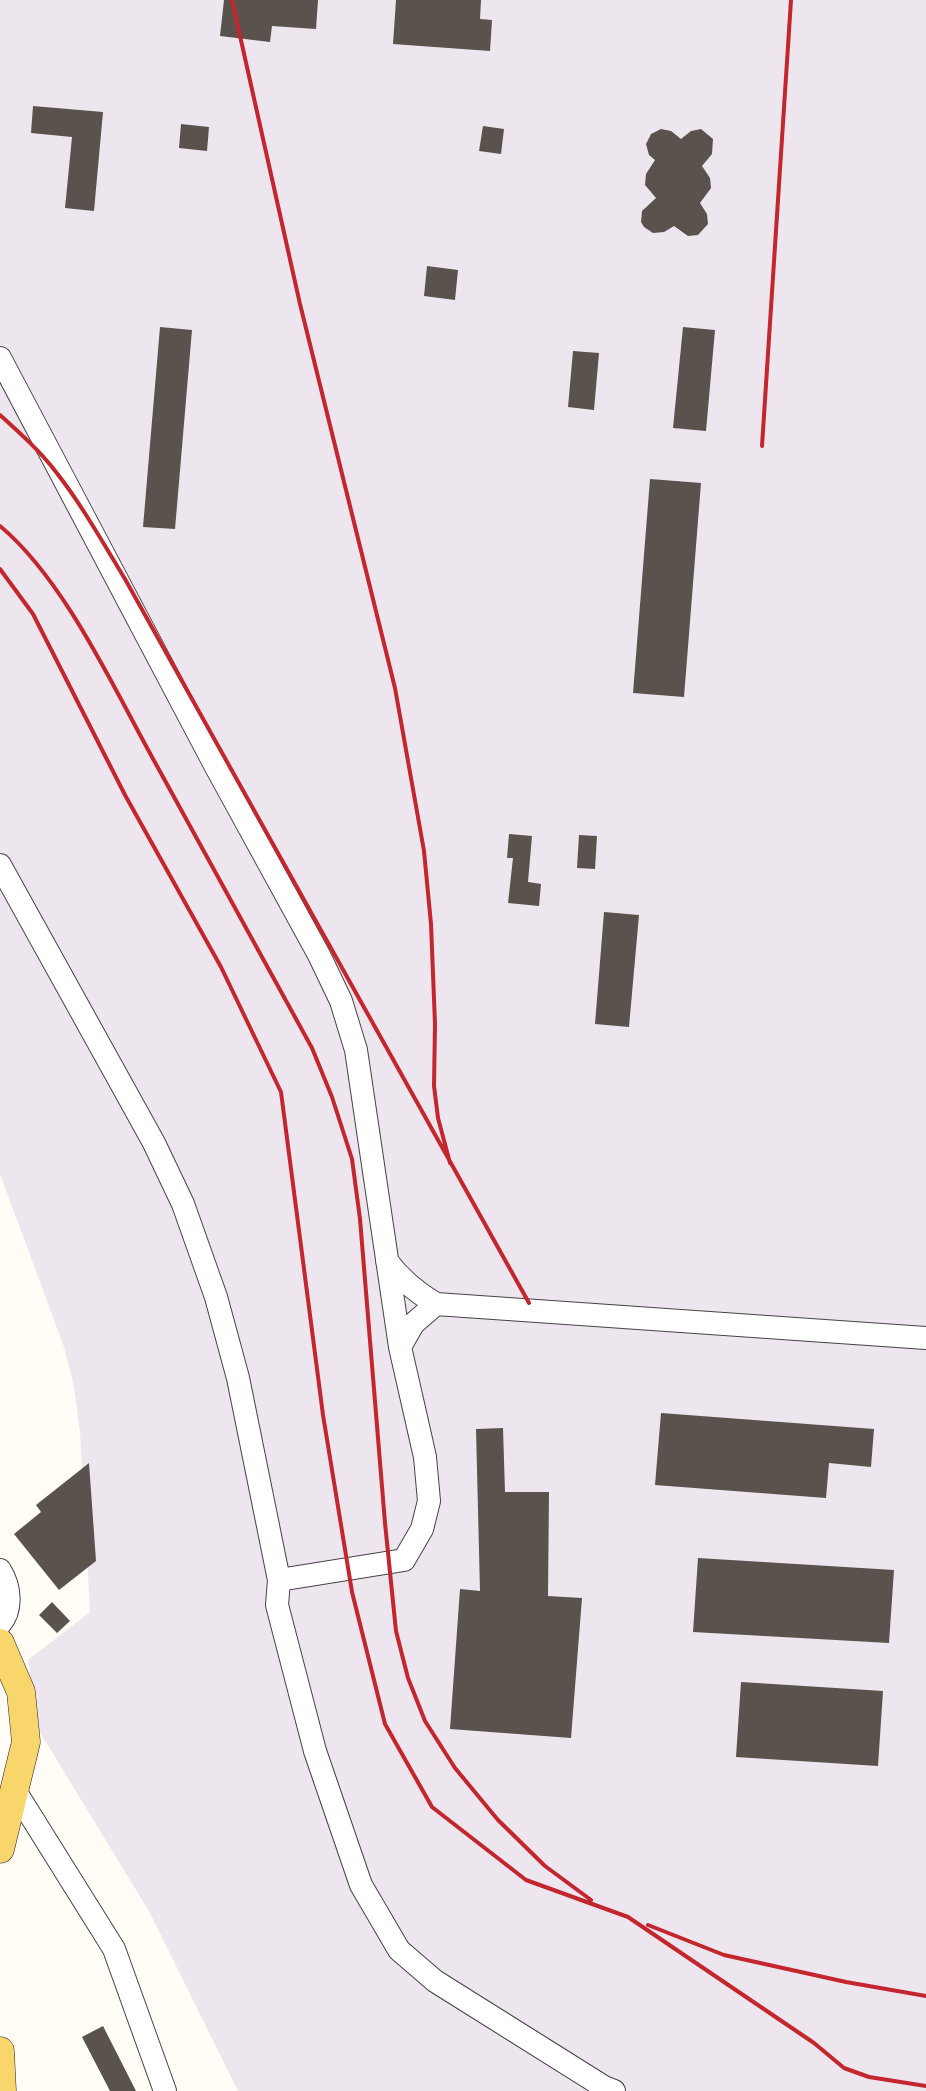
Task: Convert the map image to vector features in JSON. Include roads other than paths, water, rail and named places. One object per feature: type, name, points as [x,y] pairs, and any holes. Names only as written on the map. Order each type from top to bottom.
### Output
[{"type":"main road","points":[[0,1643],[21,1692],[26,1742],[0,1848]]},
{"type":"main road","points":[[0,2051],[2,2091]]},
{"type":"street","points":[[0,358],[198,732],[320,955],[341,1001],[356,1050],[400,1347],[425,1457],[429,1501],[422,1529],[414,1546],[404,1560],[279,1580]]},
{"type":"street","points":[[0,865],[94,1031],[154,1143],[184,1204],[216,1297],[238,1378],[279,1580],[277,1605],[316,1751],[361,1885],[399,1950],[435,1981],[604,2087],[614,2091]]},
{"type":"street","points":[[387,1261],[400,1278],[415,1292],[436,1304],[926,1338]]},
{"type":"street","points":[[400,1347],[413,1324],[436,1304]]},
{"type":"street","points":[[0,1570],[7,1581],[8,1594],[5,1616],[0,1624]]},
{"type":"street","points":[[14,1789],[114,1949],[165,2091]]},
{"type":"railway","points":[[232,0],[300,304],[395,688],[424,851],[431,924],[435,1024],[434,1086],[438,1118],[450,1163]]},
{"type":"railway","points":[[762,446],[791,0]]},
{"type":"railway","points":[[0,415],[37,449],[50,464],[83,511],[125,579],[529,1303]]},
{"type":"railway","points":[[0,526],[22,547],[43,572],[82,629],[312,1048],[332,1097],[352,1159],[360,1219],[385,1523],[396,1631],[408,1678],[425,1721],[455,1768],[498,1820],[545,1866],[591,1900]]},
{"type":"railway","points":[[0,569],[33,614],[125,795],[221,967],[281,1092],[323,1415],[352,1592],[385,1724],[432,1807],[526,1880],[628,1917],[814,2043],[844,2068],[869,2077],[926,2086]]},
{"type":"railway","points":[[648,1925],[724,1955],[846,1982],[926,1996]]}]
